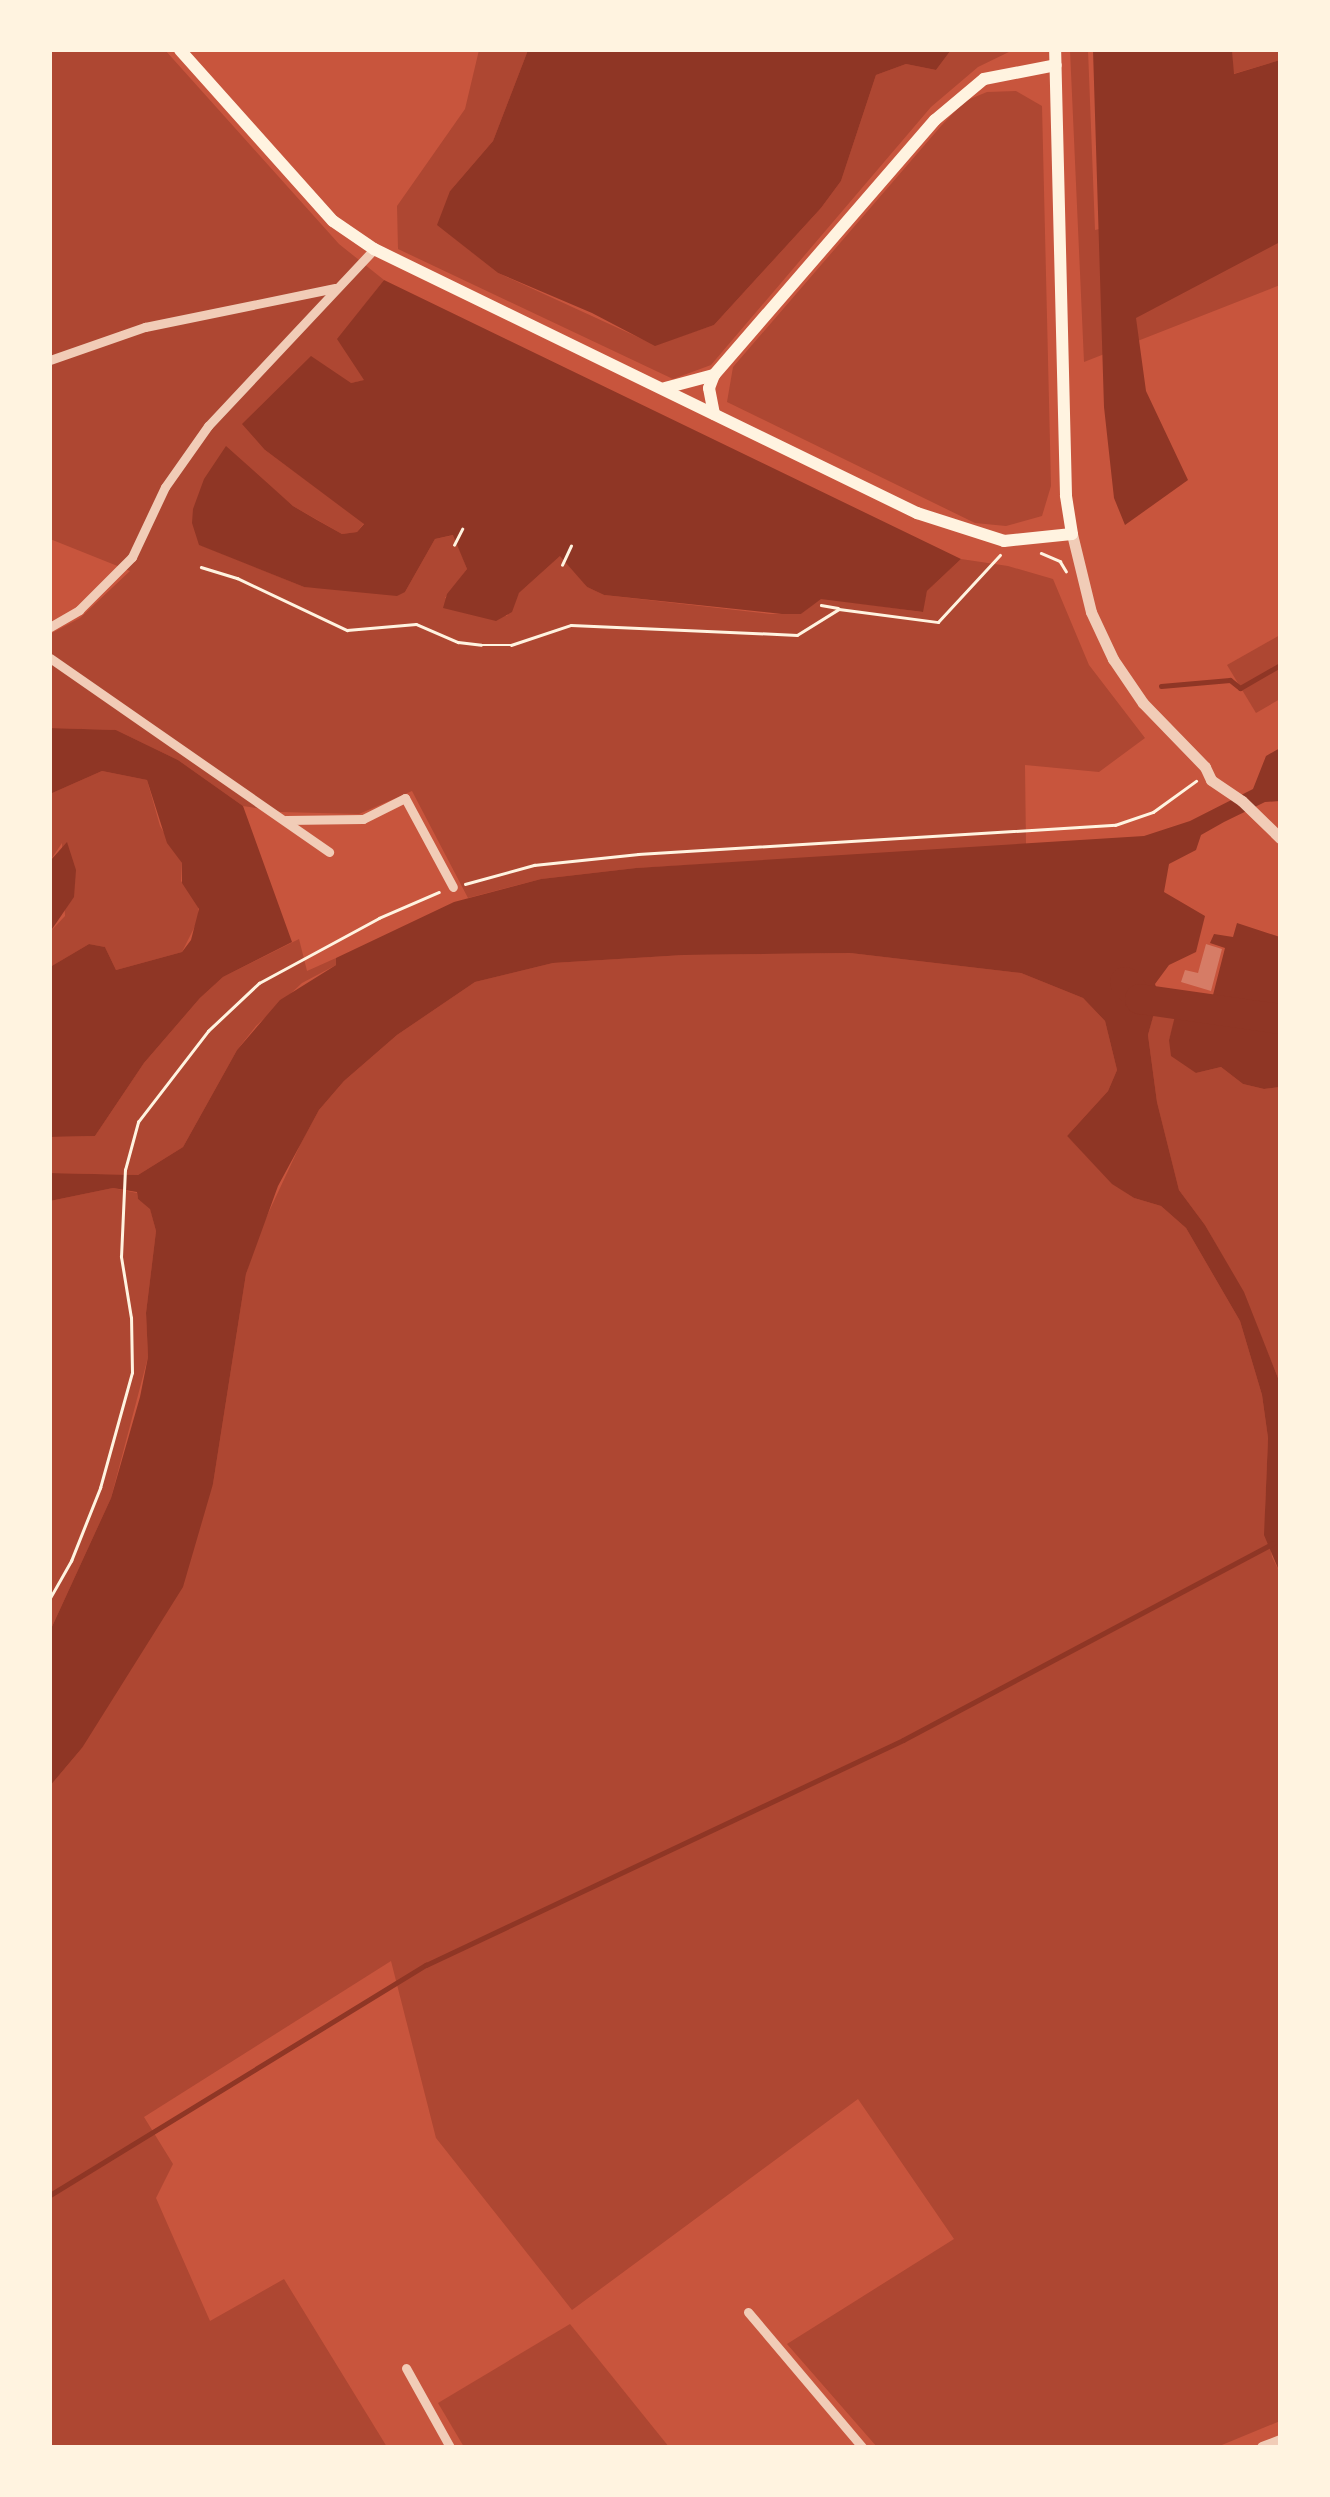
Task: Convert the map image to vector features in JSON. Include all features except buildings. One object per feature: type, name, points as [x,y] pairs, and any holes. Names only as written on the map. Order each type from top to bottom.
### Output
[{"type":"main road","points":[[180,50],[333,221],[374,249],[714,414],[954,528],[1004,542],[1072,534],[1066,495],[1055,57],[984,79],[960,95],[714,375],[709,388],[714,414]]},
{"type":"main road","points":[[663,388],[694,384],[714,375]]},
{"type":"street","points":[[50,627],[79,610],[132,557],[165,488],[208,426],[374,249]]},
{"type":"street","points":[[50,360],[145,326],[334,288]]},
{"type":"street","points":[[1072,534],[1091,612],[1113,659],[1170,736],[1205,768],[1215,784],[1242,800],[1280,838]]},
{"type":"street","points":[[50,658],[329,852]]},
{"type":"street","points":[[283,820],[362,819],[405,798],[453,887]]},
{"type":"street","points":[[748,2312],[862,2447]]},
{"type":"street","points":[[406,2368],[450,2447]]},
{"type":"street","points":[[1262,2447],[1280,2440]]},
{"type":"path","points":[[454,545],[462,529]]},
{"type":"path","points":[[562,565],[571,546]]},
{"type":"path","points":[[821,605],[938,622],[1003,552]]},
{"type":"path","points":[[201,567],[237,578],[347,630],[416,624],[458,642],[481,645],[511,644],[571,625],[797,636],[840,609]]},
{"type":"path","points":[[50,1598],[71,1562],[100,1488],[132,1373],[130,1318],[121,1258],[125,1170],[131,1137],[158,1090],[208,1031],[259,983],[379,918],[453,887],[534,865],[1115,825],[1168,804],[1193,786],[1205,768]]},
{"type":"shaded area","points":[[50,50],[165,50],[339,244],[384,280],[338,339],[365,380],[351,383],[265,450],[364,523],[357,532],[342,534],[293,506],[271,487],[200,545],[304,587],[405,592],[435,539],[454,535],[467,569],[445,598],[507,616],[519,593],[561,555],[587,587],[604,595],[770,614],[801,614],[821,598],[922,612],[927,591],[961,559],[1008,566],[1053,579],[1089,665],[1145,738],[1099,772],[1025,765],[1026,846],[636,868],[541,879],[468,898],[412,791],[359,814],[281,812],[243,806],[178,760],[116,730],[50,728],[50,634],[80,618],[130,571],[50,539]]},
{"type":"shaded area","points":[[479,50],[528,50],[493,141],[450,191],[453,237],[498,273],[655,345],[714,325],[821,208],[841,181],[876,75],[906,64],[936,70],[951,50],[1013,50],[978,67],[931,107],[711,365],[673,379],[398,249],[397,206],[465,109]]},
{"type":"shaded area","points":[[528,50],[951,50],[936,70],[906,64],[876,75],[841,181],[821,208],[714,325],[655,346],[592,313],[498,273],[437,225],[450,191],[493,141]]},
{"type":"shaded area","points":[[1070,50],[1088,50],[1095,230],[1211,204],[1280,179],[1280,285],[1084,362]]},
{"type":"shaded area","points":[[1093,50],[1232,50],[1234,74],[1280,60],[1280,242],[1136,318],[1146,391],[1188,480],[1125,525],[1114,498],[1104,407]]},
{"type":"shaded area","points":[[1232,50],[1280,50],[1280,60],[1233,74]]},
{"type":"shaded area","points":[[1016,91],[1042,106],[1051,486],[1042,516],[1006,526],[975,523],[727,402],[733,367],[941,126],[965,101],[987,92]]},
{"type":"shaded area","points":[[384,280],[961,559],[927,591],[923,612],[821,599],[801,614],[782,614],[604,595],[587,587],[560,556],[519,593],[512,612],[496,621],[443,608],[447,594],[467,569],[453,535],[435,539],[405,592],[397,596],[304,587],[199,545],[192,523],[193,509],[204,479],[226,446],[293,506],[317,520],[342,534],[357,532],[364,524],[265,450],[242,424],[311,356],[351,383],[364,380],[337,339]]},
{"type":"shaded area","points":[[1280,635],[1280,699],[1256,713],[1227,665]]},
{"type":"shaded area","points":[[50,728],[116,730],[178,760],[243,806],[292,942],[223,977],[200,998],[144,1063],[95,1136],[50,1137],[50,967],[89,944],[105,947],[116,970],[182,952],[191,940],[199,909],[182,883],[182,863],[167,843],[147,780],[102,771],[50,794]]},
{"type":"shaded area","points":[[1280,748],[1280,801],[1265,802],[1201,835],[1196,850],[1169,864],[1164,892],[1205,916],[1196,952],[1169,965],[1155,984],[1159,995],[1148,1035],[1157,1102],[1179,1190],[1205,1225],[1244,1292],[1278,1378],[1280,1573],[1264,1535],[1268,1438],[1262,1395],[1240,1321],[1186,1228],[1161,1206],[1134,1198],[1112,1184],[1067,1136],[1108,1091],[1117,1070],[1105,1021],[1083,998],[1021,973],[850,953],[684,955],[553,963],[475,982],[397,1035],[344,1081],[319,1110],[278,1186],[246,1274],[213,1484],[183,1587],[82,1748],[50,1786],[50,1631],[111,1498],[140,1397],[148,1357],[146,1313],[156,1231],[150,1209],[138,1199],[137,1192],[113,1188],[50,1201],[50,1173],[138,1175],[183,1147],[237,1050],[280,1000],[336,965],[336,958],[454,902],[541,879],[636,868],[1144,836],[1190,821],[1253,789],[1266,756]]},
{"type":"shaded area","points":[[102,771],[147,780],[160,826],[182,863],[181,881],[198,903],[199,918],[182,952],[116,970],[105,947],[89,944],[50,967],[50,932],[65,916],[62,843],[50,861],[50,794]]},
{"type":"shaded area","points":[[67,842],[76,870],[74,897],[50,932],[50,861]]},
{"type":"shaded area","points":[[1237,923],[1280,937],[1280,1087],[1264,1089],[1243,1084],[1221,1067],[1196,1073],[1171,1056],[1169,1040],[1178,1004],[1185,993],[1213,995],[1225,948],[1210,943],[1214,934],[1233,937]]},
{"type":"shaded area","points":[[299,939],[307,971],[336,958],[336,965],[302,983],[256,1026],[237,1050],[183,1147],[138,1175],[50,1173],[50,1137],[95,1136],[144,1063],[200,998],[223,977]]},
{"type":"shaded area","points":[[850,953],[1021,973],[1083,998],[1105,1021],[1117,1070],[1108,1091],[1067,1136],[1113,1184],[1134,1198],[1161,1206],[1186,1228],[1240,1321],[1262,1395],[1268,1438],[1265,1512],[1272,1557],[1280,1573],[1280,2421],[1217,2447],[877,2447],[787,2344],[954,2239],[858,2099],[572,2310],[436,2138],[391,1961],[144,2117],[173,2164],[156,2198],[210,2321],[284,2279],[387,2447],[50,2447],[50,1786],[82,1748],[213,1484],[246,1274],[259,1233],[301,1143],[319,1110],[344,1081],[397,1035],[475,982],[553,963],[684,955]]},
{"type":"shaded area","points":[[1155,1008],[1177,1013],[1169,1040],[1196,1073],[1221,1067],[1243,1084],[1264,1089],[1280,1087],[1280,1397],[1278,1378],[1243,1292],[1205,1225],[1179,1190],[1157,1102],[1148,1035]]},
{"type":"shaded area","points":[[113,1188],[137,1193],[138,1199],[150,1208],[156,1231],[146,1313],[148,1357],[111,1498],[50,1631],[50,1201]]},
{"type":"shaded area","points":[[570,2324],[669,2447],[464,2447],[438,2403]]},
{"type":"waterway","points":[[1161,686],[1230,680],[1240,688],[1280,665]]},
{"type":"waterway","points":[[1125,982],[1140,999],[1280,1019]]},
{"type":"waterway","points":[[50,2195],[426,1965],[903,1740],[1273,1543]]}]
